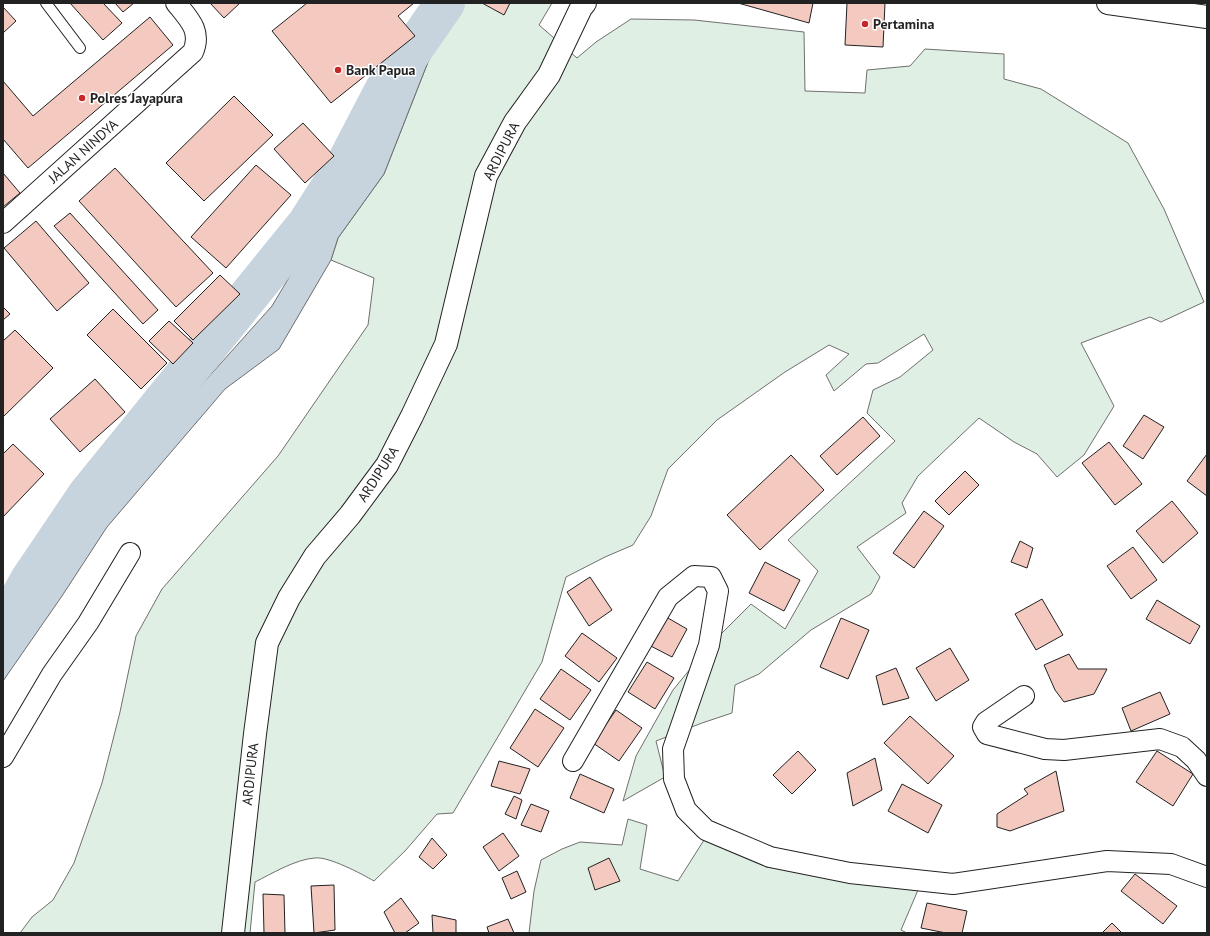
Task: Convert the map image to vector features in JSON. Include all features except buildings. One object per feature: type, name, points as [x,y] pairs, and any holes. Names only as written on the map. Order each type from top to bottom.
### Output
[{"type":"street","name":"JALAN NINDYA","points":[[3,223],[194,52],[198,41],[195,29],[176,3]]},
{"type":"street","name":"ARDIPURA","points":[[233,933],[255,734],[267,643],[289,598],[312,562],[387,465],[409,423],[446,344],[486,176],[515,122],[549,75],[581,8],[586,3]]},
{"type":"street","points":[[1108,3],[1152,6],[1207,17]]},
{"type":"street","points":[[4,752],[52,674],[88,622],[130,553]]},
{"type":"street","points":[[572,761],[668,597],[694,576],[711,577],[718,591],[710,645],[673,748],[674,779],[686,810],[706,830],[770,857],[850,873],[953,884],[1107,861],[1171,864],[1207,877]]},
{"type":"street","points":[[1024,696],[986,722],[983,727],[987,734],[1045,749],[1064,750],[1160,739],[1182,747],[1196,760],[1207,776]]},
{"type":"lane","points":[[46,3],[80,48]]},
{"type":"green space","points":[[458,3],[552,3],[539,25],[577,58],[596,42],[631,19],[694,20],[804,32],[805,91],[865,93],[867,70],[910,66],[925,49],[1004,54],[1004,79],[1041,89],[1128,143],[1164,209],[1204,302],[1161,322],[1150,317],[1081,343],[1114,406],[1084,455],[1057,477],[1037,454],[1014,442],[979,418],[918,476],[902,503],[906,513],[857,547],[880,577],[871,594],[811,630],[759,674],[735,685],[732,713],[656,741],[665,777],[623,801],[636,756],[673,690],[709,646],[751,604],[785,629],[818,571],[788,540],[895,441],[867,413],[873,390],[900,377],[933,350],[924,334],[878,363],[866,364],[834,391],[826,375],[849,354],[829,345],[785,372],[717,420],[668,469],[651,516],[633,545],[605,557],[566,577],[542,662],[453,813],[437,814],[405,851],[374,881],[345,866],[321,858],[308,859],[292,864],[255,882],[250,933],[20,933],[32,917],[53,900],[74,863],[102,783],[120,712],[136,636],[162,589],[278,456],[368,325],[374,278],[331,260],[338,238],[384,174],[428,62]]},
{"type":"green space","points":[[628,819],[647,825],[640,869],[678,881],[711,829],[831,866],[894,880],[918,890],[901,930],[907,933],[529,933],[534,891],[541,860],[580,842],[622,845]]},
{"type":"shaded area","points":[[441,3],[458,3],[428,62],[384,174],[338,238],[331,260],[279,349],[225,389],[107,527],[62,596],[3,681],[3,628],[35,575],[145,448],[272,306],[394,101]]},
{"type":"waterway","points":[[3,629],[30,580],[88,494],[307,224],[348,160],[384,91],[445,3]]},
{"type":"place","name":"Pertamina","points":[[865,24]]},
{"type":"place","name":"Bank Papua","points":[[338,70]]},
{"type":"place","name":"Polres Jayapura","points":[[82,98]]}]
